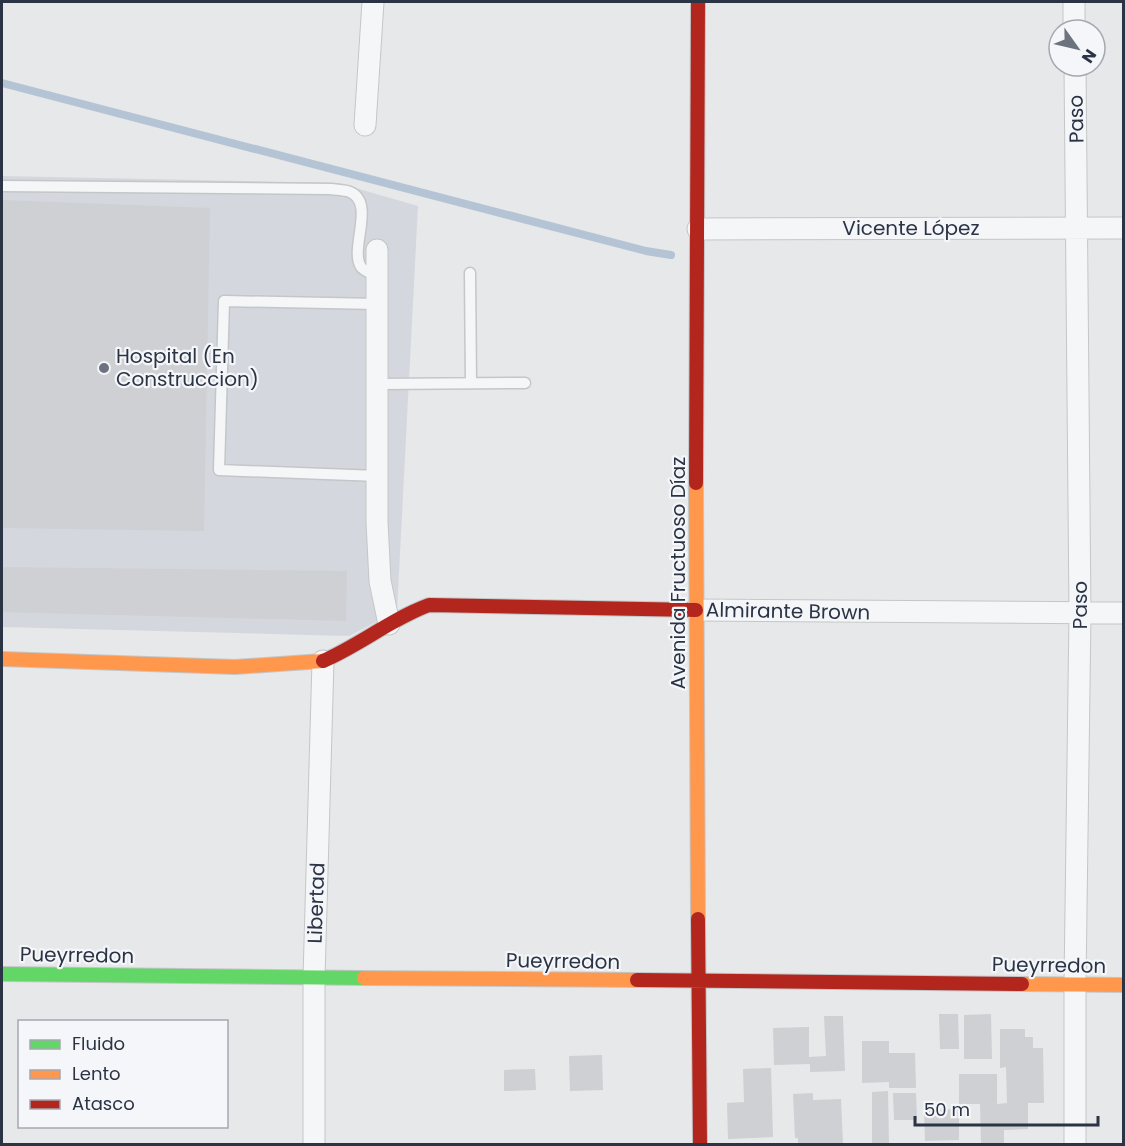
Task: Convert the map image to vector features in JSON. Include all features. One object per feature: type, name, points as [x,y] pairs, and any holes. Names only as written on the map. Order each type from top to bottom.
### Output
[{"type":"street","points":[[365,125],[373,2]]},
{"type":"street","name":"Avenida Fructuoso Díaz","points":[[698,2],[696,610],[700,1144]]},
{"type":"street","points":[[1074,2],[1074,18]]},
{"type":"street","name":"Paso","points":[[1075,78],[1080,613],[1075,1144]]},
{"type":"street","name":"Vicente López","points":[[698,229],[1124,228]]},
{"type":"street","points":[[377,250],[380,581],[389,624]]},
{"type":"street","name":"Almirante Brown","points":[[323,661],[341,653],[389,624],[429,605],[445,604],[696,610],[1124,613]]},
{"type":"street","points":[[2,659],[235,667],[323,661]]},
{"type":"street","name":"Libertad","points":[[314,1144],[314,978],[323,661]]},
{"type":"street","name":"Pueyrredon","points":[[2,974],[1124,985]]},
{"type":"lane","points":[[2,186],[331,189],[351,192],[360,201],[362,212],[358,261],[362,269],[377,276]]},
{"type":"lane","points":[[470,273],[471,384]]},
{"type":"lane","points":[[377,304],[224,301],[219,470],[378,476]]},
{"type":"lane","points":[[377,384],[525,383]]},
{"type":"shaded area","points":[[2,176],[338,183],[418,206],[397,611],[349,636],[2,627]]},
{"type":"building","name":"Hospital (En Construccion)","points":[[2,200],[210,208],[204,531],[2,528]]},
{"type":"building","points":[[2,567],[347,571],[346,621],[2,612]]},
{"type":"building","points":[[939,1014],[958,1014],[959,1049],[940,1049]]},
{"type":"building","points":[[991,1014],[992,1059],[964,1059],[964,1015]]},
{"type":"building","points":[[824,1016],[843,1016],[845,1071],[810,1072],[810,1064],[774,1065],[773,1028],[809,1027],[809,1057],[826,1056]]},
{"type":"building","points":[[1000,1029],[1025,1029],[1025,1037],[1033,1037],[1033,1048],[1043,1048],[1044,1103],[1028,1103],[1028,1129],[1004,1130],[1004,1144],[981,1144],[980,1104],[959,1104],[959,1074],[997,1074],[997,1104],[1007,1103],[1006,1067],[1000,1068]]},
{"type":"building","points":[[862,1041],[889,1041],[889,1053],[915,1053],[916,1088],[889,1088],[889,1082],[862,1083]]},
{"type":"building","points":[[602,1055],[603,1090],[570,1091],[569,1056]]},
{"type":"building","points":[[771,1068],[773,1137],[728,1139],[727,1103],[744,1102],[743,1069]]},
{"type":"building","points":[[535,1069],[536,1090],[504,1091],[504,1070]]},
{"type":"building","points":[[888,1091],[889,1144],[872,1144],[872,1092]]},
{"type":"building","points":[[813,1093],[813,1100],[841,1099],[843,1144],[798,1144],[798,1138],[795,1138],[793,1094]]},
{"type":"building","points":[[893,1093],[916,1093],[917,1120],[894,1120]]},
{"type":"building","points":[[959,1109],[959,1140],[925,1141],[924,1110]]},
{"type":"waterway","points":[[2,83],[646,251],[671,255]]},
{"type":"traffic: fast","points":[[2,974],[364,978]]},
{"type":"traffic: slow","points":[[696,483],[698,919]]},
{"type":"traffic: slow","points":[[2,659],[235,667],[323,661]]},
{"type":"traffic: slow","points":[[364,978],[637,980]]},
{"type":"traffic: slow","points":[[1022,984],[1124,985]]},
{"type":"traffic: jam","points":[[696,483],[698,2]]},
{"type":"traffic: jam","points":[[323,661],[402,617],[429,605],[696,610]]},
{"type":"traffic: jam","points":[[698,919],[700,1144]]},
{"type":"traffic: jam","points":[[637,980],[1022,984]]},
{"type":"place","name":"Hospital (En Construccion)","points":[[104,368]]}]
